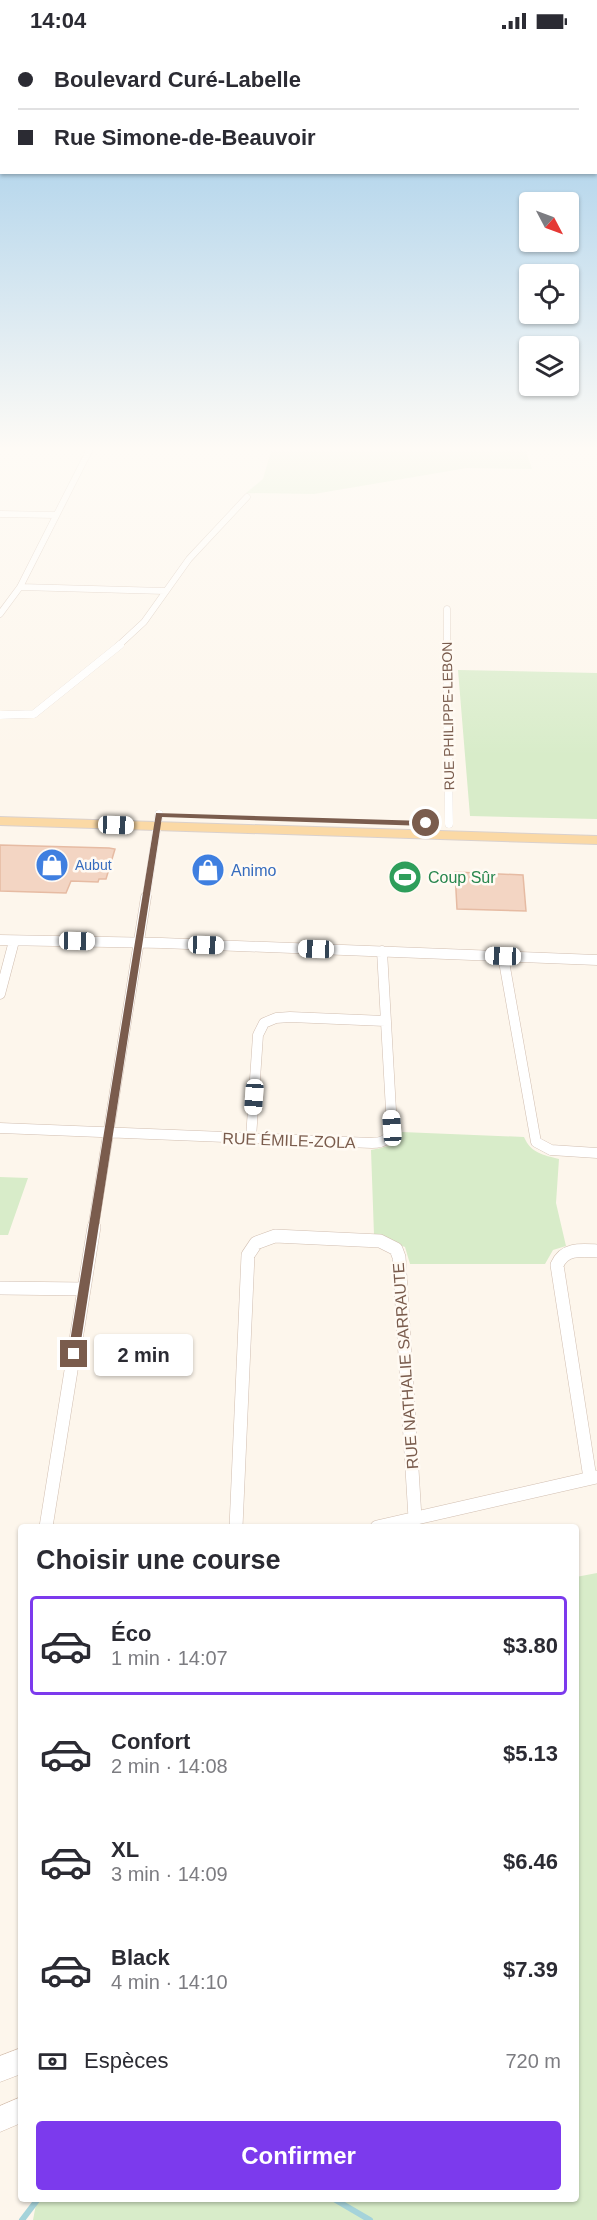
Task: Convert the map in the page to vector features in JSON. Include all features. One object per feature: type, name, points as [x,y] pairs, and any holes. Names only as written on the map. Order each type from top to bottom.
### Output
[{"type":"main road","points":[[0,810],[158,820],[597,840]]},
{"type":"main road","points":[[0,821],[158,820],[449,824],[597,829]]},
{"type":"street","points":[[0,614],[21,587],[38,553]]},
{"type":"street","points":[[0,715],[34,714],[134,633],[195,553]]},
{"type":"street","points":[[21,587],[165,591]]},
{"type":"street","name":"RUE PHILIPPE-LEBON","points":[[447,609],[449,824]]},
{"type":"street","points":[[46,1524],[158,820]]},
{"type":"street","points":[[0,940],[138,942],[597,960]]},
{"type":"street","points":[[0,994],[14,941]]},
{"type":"street","name":"RUE ÉMILE-ZOLA","points":[[0,1128],[372,1143],[386,1141],[392,1128],[382,951]]},
{"type":"street","points":[[503,956],[536,1142],[551,1150],[597,1153]]},
{"type":"street","points":[[251,1138],[258,1035],[260,1027],[265,1022],[283,1017],[385,1021]]},
{"type":"street","name":"RUE NATHALIE SARRAUTE","points":[[236,1524],[248,1255],[256,1243],[275,1236],[380,1241],[396,1249],[399,1257],[415,1518]]},
{"type":"street","points":[[390,1524],[594,1477],[557,1265],[561,1256],[570,1251],[597,1251]]},
{"type":"street","points":[[0,1288],[84,1288]]},
{"type":"street","points":[[0,2069],[18,2062]]},
{"type":"street","points":[[0,2119],[18,2111]]},
{"type":"green space","points":[[458,670],[597,673],[597,819],[470,816]]},
{"type":"green space","points":[[402,1132],[524,1137],[534,1150],[559,1159],[556,1203],[566,1246],[553,1250],[545,1264],[410,1264],[405,1247],[374,1235],[371,1150],[394,1143]]},
{"type":"green space","points":[[0,1177],[28,1178],[8,1235],[0,1235]]},
{"type":"green space","points":[[597,1573],[597,2220],[33,2220],[36,2202],[579,2202],[579,1576]]},
{"type":"building","name":"Aubut","points":[[0,845],[115,849],[106,879],[99,879],[98,882],[71,881],[66,893],[0,891]]},
{"type":"building","points":[[455,872],[523,875],[526,911],[457,909]]},
{"type":"waterway","points":[[22,2220],[36,2202]]},
{"type":"waterway","points":[[339,2202],[370,2220]]},
{"type":"place","name":"Aubut","points":[[52,865]]},
{"type":"place","name":"Animo","points":[[208,870]]},
{"type":"place","name":"Coup Sûr","points":[[405,877]]},
{"type":"route","points":[[74,1354],[159,814],[426,823]]}]
